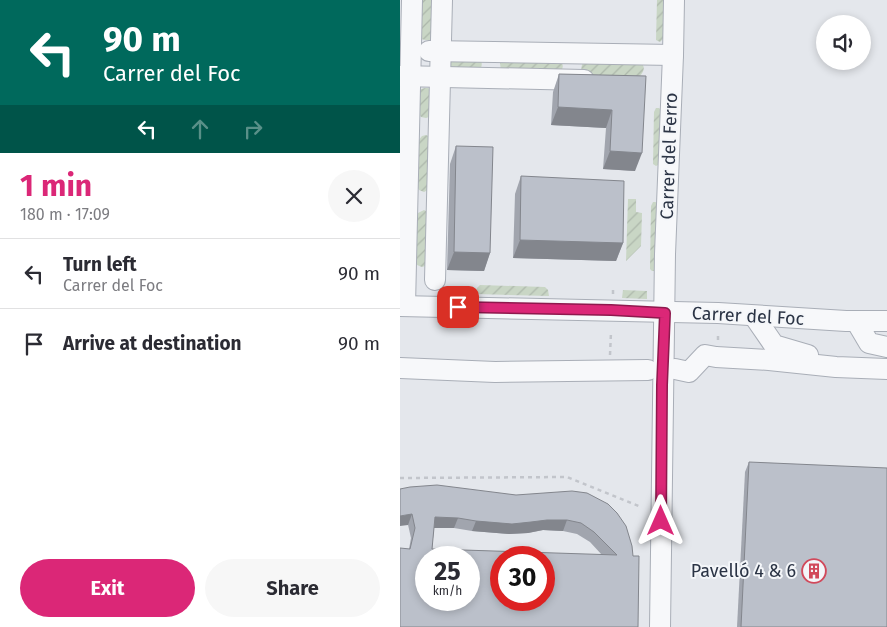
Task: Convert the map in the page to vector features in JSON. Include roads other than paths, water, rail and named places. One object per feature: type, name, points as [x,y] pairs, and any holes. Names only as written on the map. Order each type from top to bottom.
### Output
[{"type":"street","points":[[402,306],[409,126],[405,76],[412,0]]},
{"type":"street","points":[[435,280],[442,0]]},
{"type":"street","name":"Carrer del Ferro","points":[[660,627],[665,254],[674,0]]},
{"type":"street","points":[[406,50],[673,55]]},
{"type":"street","points":[[489,78],[490,52]]},
{"type":"street","points":[[572,53],[573,80]]},
{"type":"street","points":[[405,76],[602,81]]},
{"type":"street","points":[[409,126],[439,127]]},
{"type":"street","points":[[407,199],[437,200]]},
{"type":"street","name":"Carrer del Foc","points":[[402,306],[710,313],[887,321]]},
{"type":"street","points":[[754,316],[774,345],[806,355],[887,362]]},
{"type":"street","points":[[856,321],[869,343],[887,347]]},
{"type":"street","points":[[682,370],[705,355],[836,367],[887,369]]},
{"type":"street","points":[[400,368],[495,372],[647,370]]},
{"type":"place","name":"Pavelló 4 & 6","points":[[814,571]]}]
